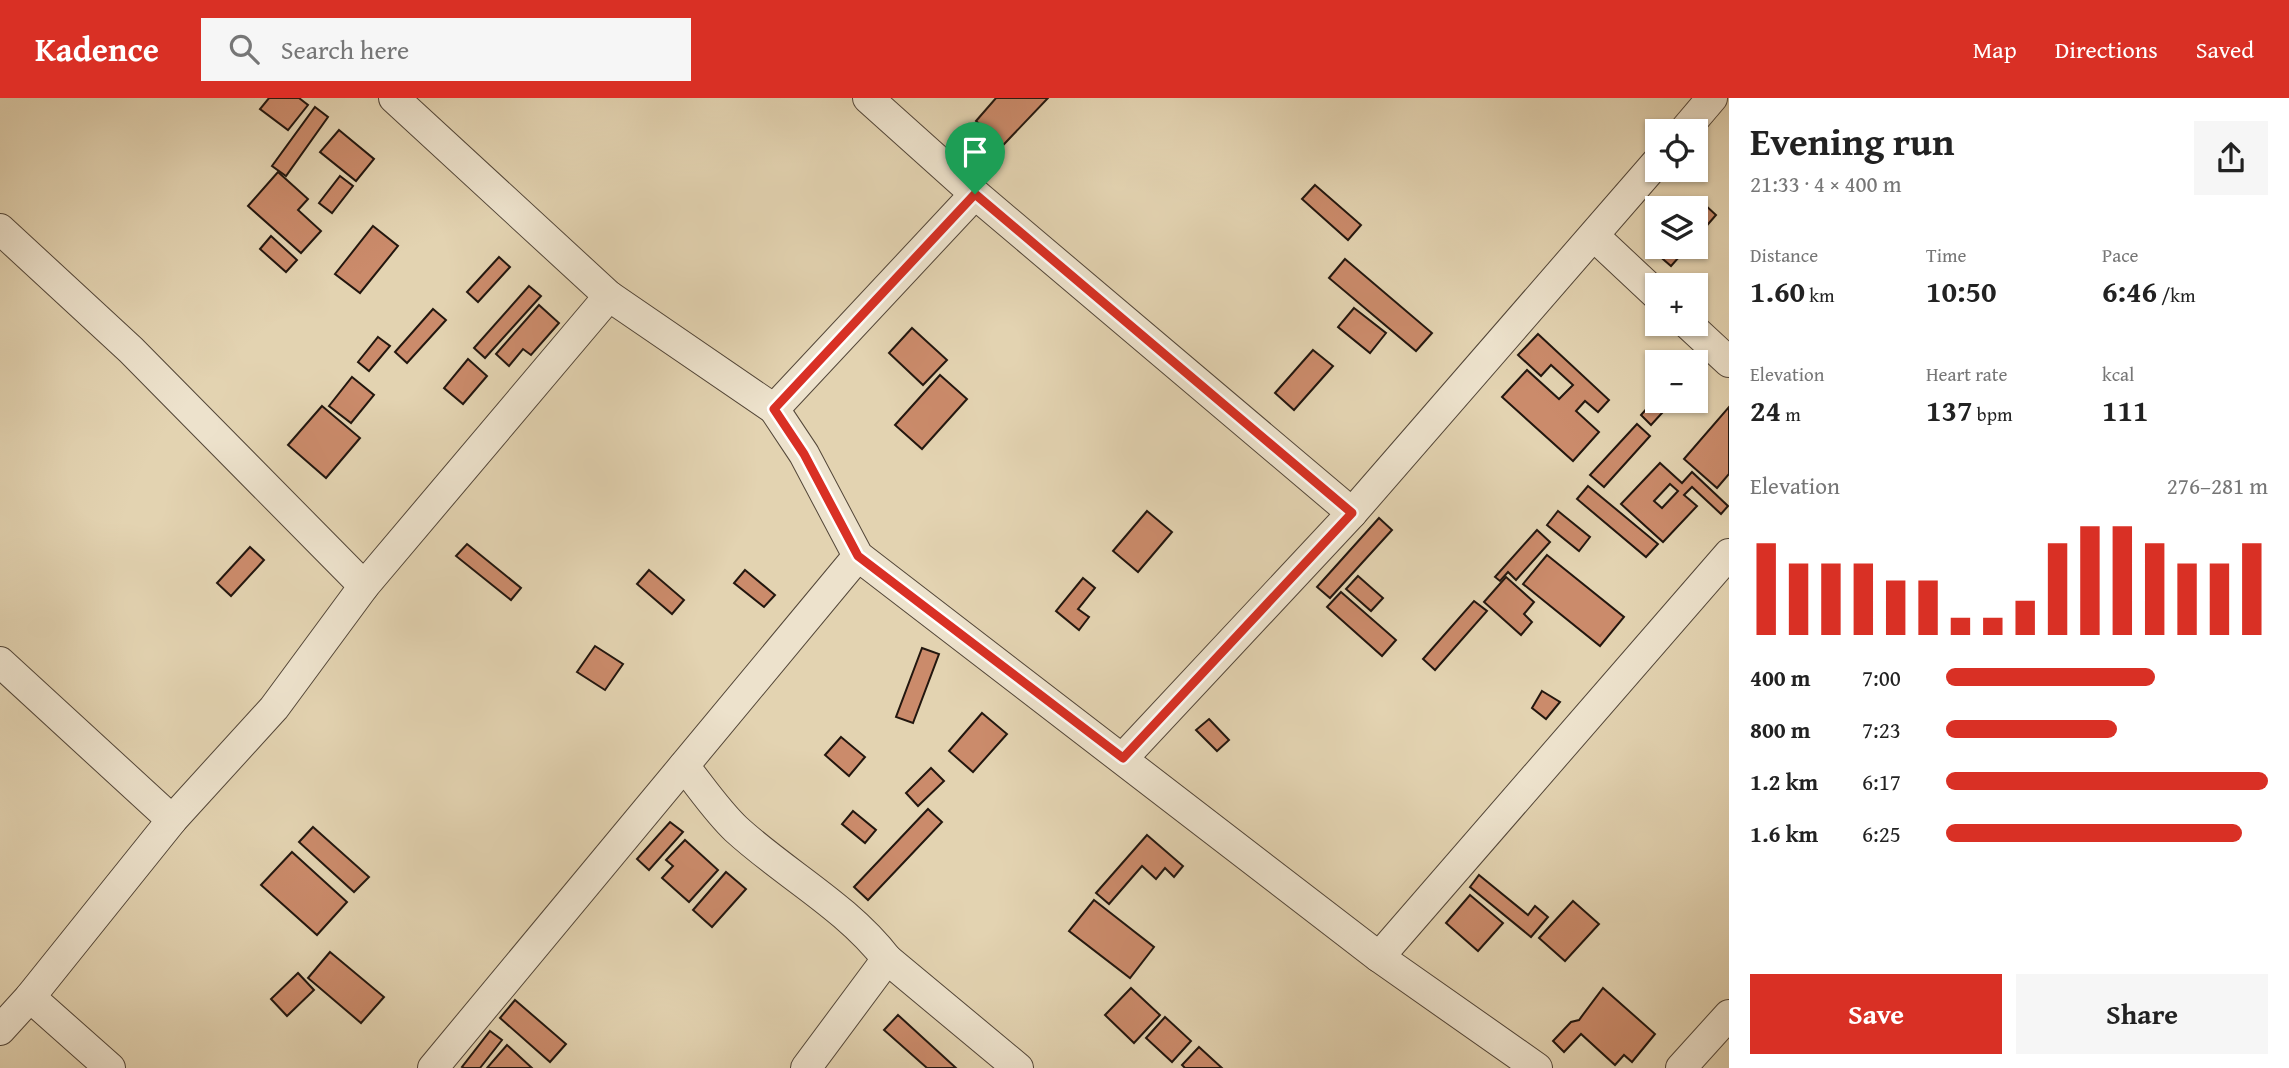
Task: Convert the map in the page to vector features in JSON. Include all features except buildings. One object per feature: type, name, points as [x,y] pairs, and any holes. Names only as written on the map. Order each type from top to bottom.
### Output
[{"type":"street","points":[[868,98],[975,194],[1352,513]]},
{"type":"street","points":[[1694,119],[1712,98]]},
{"type":"street","points":[[411,103],[609,296],[774,409],[804,454],[858,556],[1379,957],[1537,1068]]},
{"type":"street","points":[[1123,758],[1352,513],[1645,176]]},
{"type":"street","points":[[774,409],[975,194]]},
{"type":"street","points":[[0,229],[131,350],[364,586]]},
{"type":"street","points":[[1594,236],[1645,284]]},
{"type":"street","points":[[0,1030],[30,997],[172,820],[274,708],[364,586],[609,296]]},
{"type":"street","points":[[1701,336],[1729,362]]},
{"type":"street","points":[[1379,957],[1729,554]]},
{"type":"street","points":[[433,1068],[858,556]]},
{"type":"street","points":[[0,662],[172,820]]},
{"type":"street","points":[[684,766],[735,828],[849,918],[874,942],[887,960],[1018,1068]]},
{"type":"street","points":[[806,1068],[887,960]]},
{"type":"street","points":[[30,997],[110,1068]]},
{"type":"street","points":[[1681,1068],[1729,1015]]},
{"type":"route","points":[[975,194],[1352,513],[1123,758],[858,556],[804,454],[774,409],[975,194]]}]
